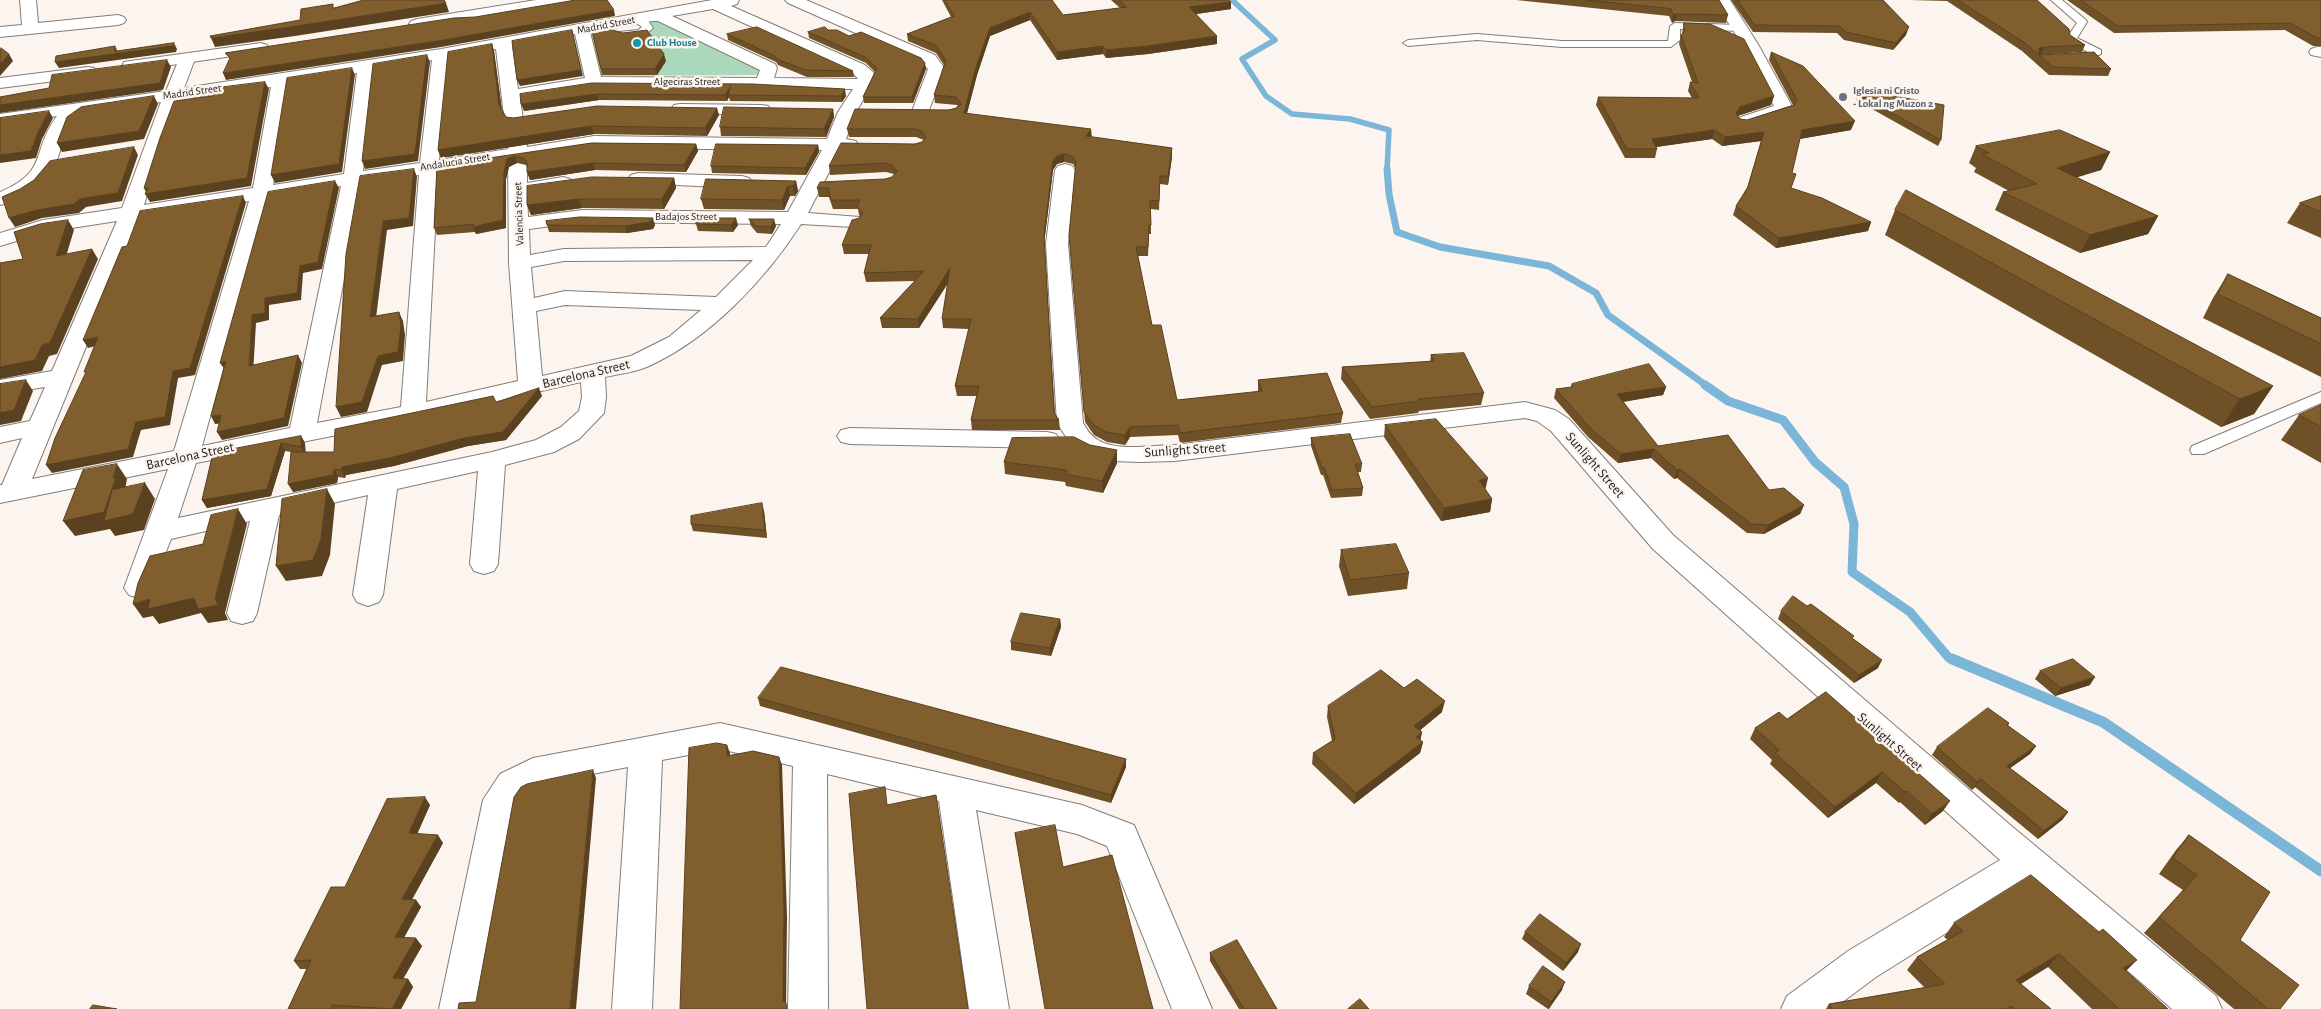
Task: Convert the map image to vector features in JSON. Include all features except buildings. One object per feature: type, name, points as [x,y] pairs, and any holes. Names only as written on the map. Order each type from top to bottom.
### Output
[{"type":"street","points":[[28,0],[30,28]]},
{"type":"street","points":[[398,27],[564,0]]},
{"type":"street","name":"Madrid Street","points":[[0,118],[366,67],[503,42],[582,30],[738,0]]},
{"type":"street","points":[[793,0],[929,59],[937,69],[921,111]]},
{"type":"street","points":[[1722,0],[1740,28],[1784,108],[1744,122]]},
{"type":"street","points":[[714,4],[859,69],[868,76],[865,84]]},
{"type":"street","points":[[644,18],[661,17],[768,68],[764,82]]},
{"type":"street","points":[[0,32],[118,20]]},
{"type":"street","points":[[582,30],[594,82]]},
{"type":"street","name":"Valencia Street","points":[[503,42],[510,95],[524,118],[518,152],[517,190],[523,307],[531,387]]},
{"type":"street","points":[[0,83],[275,46]]},
{"type":"street","points":[[413,412],[429,166],[442,54]]},
{"type":"street","points":[[7,493],[39,427],[131,212],[145,146],[173,95],[187,59]]},
{"type":"street","points":[[302,433],[353,178],[366,67]]},
{"type":"street","points":[[139,588],[185,458],[262,192],[281,80]]},
{"type":"street","name":"Algeciras Street","points":[[510,95],[594,82],[865,84]]},
{"type":"street","name":"Barcelona Street","points":[[7,493],[413,412],[639,362],[677,342],[722,304],[772,254],[795,218],[834,145],[847,112],[865,84]]},
{"type":"street","points":[[0,198],[37,179],[56,160],[52,138],[69,113],[82,107]]},
{"type":"street","points":[[658,108],[778,110]]},
{"type":"street","points":[[903,111],[941,111]]},
{"type":"street","name":"Andalucia Street","points":[[0,240],[43,226],[518,152],[594,142],[870,145]]},
{"type":"street","points":[[1065,170],[1057,244],[1070,423],[1081,440]]},
{"type":"street","points":[[615,178],[763,182]]},
{"type":"street","points":[[517,190],[585,179]]},
{"type":"street","name":"Badajos Street","points":[[519,224],[582,216],[795,218],[853,221]]},
{"type":"street","points":[[520,263],[564,255],[772,254]]},
{"type":"street","points":[[523,307],[565,298],[722,304]]},
{"type":"street","points":[[158,532],[492,460],[545,446],[570,433],[591,413],[594,397],[592,373]]},
{"type":"street","points":[[0,387],[60,377]]},
{"type":"street","name":"Sunlight Street","points":[[1081,440],[1096,450],[1121,453],[1175,454],[1525,410],[1546,415],[1560,425],[1663,542],[2029,862],[2202,1009]]},
{"type":"street","points":[[0,435],[39,427]]},
{"type":"street","points":[[850,436],[1009,441],[1081,440]]},
{"type":"street","points":[[484,564],[492,460]]},
{"type":"street","points":[[368,595],[384,482]]},
{"type":"street","points":[[242,613],[267,508]]},
{"type":"street","points":[[456,1002],[500,800],[512,784],[532,772],[720,736],[1082,820],[1121,836],[1192,1009]]},
{"type":"street","points":[[632,1009],[646,749]]},
{"type":"street","points":[[808,1009],[810,756]]},
{"type":"street","points":[[955,789],[989,1009]]},
{"type":"street","points":[[1801,1009],[1862,964],[2029,862]]},
{"type":"lane","points":[[2056,0],[2082,22],[2071,39],[2097,52],[2085,57],[2059,58]]},
{"type":"lane","points":[[1408,43],[1477,37],[1562,44],[1671,44],[1675,40],[1675,26],[1740,28]]},
{"type":"lane","points":[[2198,450],[2321,396]]},
{"type":"green space","points":[[650,14],[763,67],[765,75],[600,76],[585,27],[606,34],[652,28],[647,19]]},
{"type":"waterway","points":[[1232,0],[1275,40],[1242,59],[1266,96],[1292,114],[1350,119],[1389,130],[1387,169]]},
{"type":"waterway","points":[[1387,169],[1389,194],[1397,232],[1440,247],[1549,266],[1596,293],[1608,315],[1707,386]]},
{"type":"waterway","points":[[1705,385],[1728,401],[1783,420],[1815,462],[1844,487],[1854,524],[1852,572],[1910,612],[1949,658],[1952,659]]},
{"type":"waterway","points":[[1952,659],[2103,722],[2321,871]]},
{"type":"place","name":"Club House","points":[[637,43]]},
{"type":"place","name":"Iglesia ni Cristo - Lokal ng Muzon 2","points":[[1843,97]]}]
